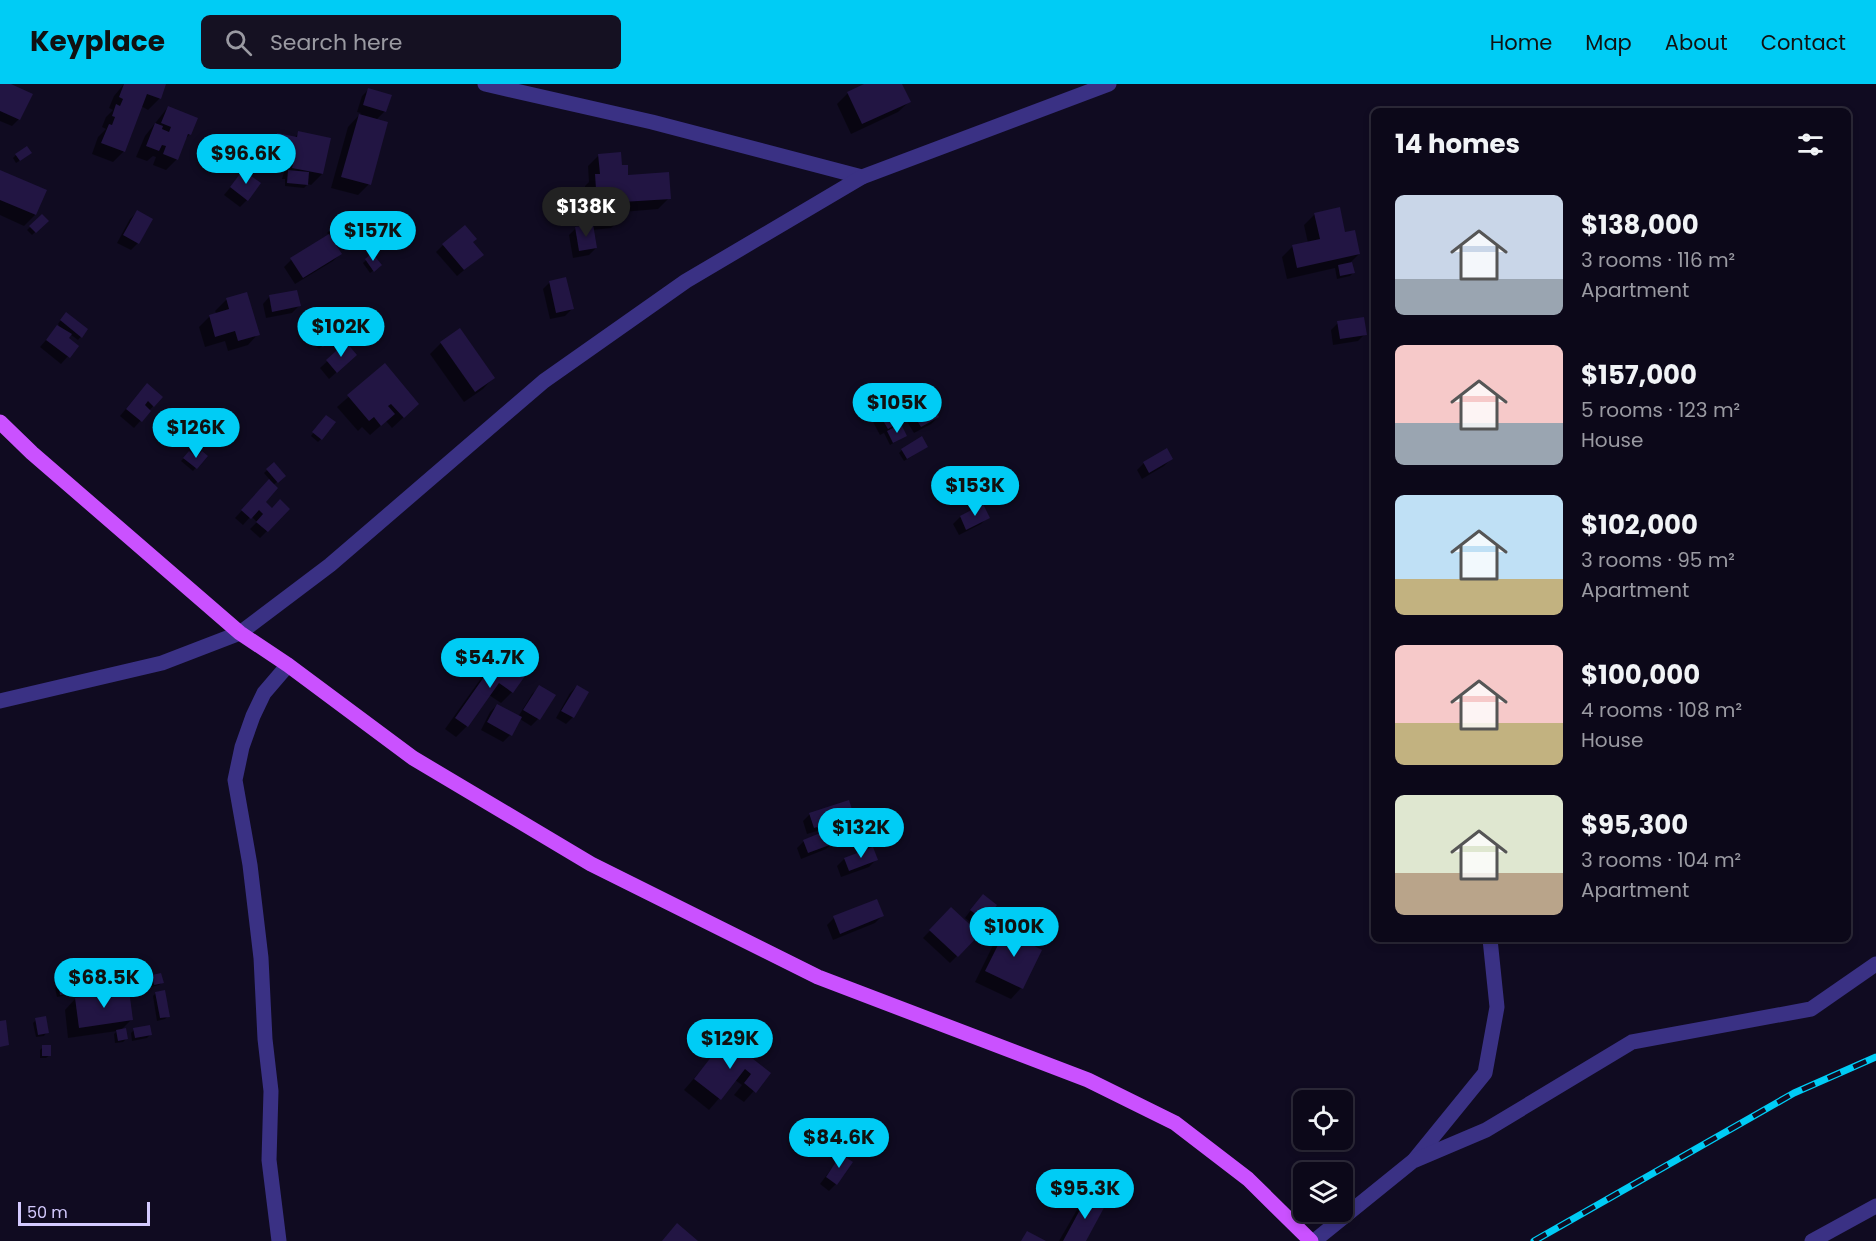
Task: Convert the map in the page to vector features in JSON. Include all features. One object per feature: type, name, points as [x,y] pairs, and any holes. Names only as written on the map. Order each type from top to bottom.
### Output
[{"type":"main road","points":[[0,422],[32,453],[240,633],[288,665],[413,758],[591,864],[818,977],[1088,1080],[1175,1123],[1248,1179],[1312,1241]]},
{"type":"street","points":[[484,84],[537,89],[862,177]]},
{"type":"street","points":[[0,701],[162,663],[240,633],[330,565],[544,381],[686,281],[862,177],[1109,84]]},
{"type":"street","points":[[279,1241],[269,1160],[272,1091],[265,1039],[261,958],[250,865],[235,780],[242,747],[256,709],[264,693],[288,665]]},
{"type":"street","points":[[1312,1241],[1413,1161],[1485,1073],[1497,1007],[1490,942]]},
{"type":"street","points":[[1413,1161],[1486,1130],[1632,1042],[1811,1009],[1876,964]]},
{"type":"street","points":[[1812,1241],[1876,1206]]},
{"type":"building","points":[[0,84],[11,84],[33,94],[20,120],[0,111]]},
{"type":"building","points":[[124,84],[166,84],[161,99],[147,94],[125,152],[101,143],[109,124],[112,125],[116,104],[120,106],[123,99],[119,97]]},
{"type":"building","points":[[864,84],[902,84],[911,102],[862,124],[847,92]]},
{"type":"building","points":[[368,88],[392,95],[386,112],[363,105]]},
{"type":"building","points":[[168,106],[198,118],[191,135],[188,134],[178,160],[163,154],[166,146],[162,145],[159,151],[146,146],[155,123],[163,126],[162,129],[169,132],[171,127],[161,123]]},
{"type":"building","points":[[359,114],[388,122],[371,185],[341,177]]},
{"type":"building","points":[[298,131],[331,138],[323,174],[292,168],[294,161],[272,157],[277,133],[297,137]]},
{"type":"building","points":[[244,134],[257,136],[256,148],[243,147]]},
{"type":"building","points":[[27,146],[32,153],[20,161],[15,154]]},
{"type":"building","points":[[621,152],[622,165],[628,165],[628,175],[669,172],[671,199],[622,202],[624,218],[598,220],[595,174],[600,174],[598,154]]},
{"type":"building","points":[[0,170],[47,190],[36,215],[0,200]]},
{"type":"building","points":[[243,170],[261,183],[248,201],[230,187]]},
{"type":"building","points":[[288,170],[309,172],[308,185],[287,183]]},
{"type":"building","points":[[1340,207],[1345,232],[1355,230],[1360,254],[1297,268],[1292,245],[1320,239],[1314,213]]},
{"type":"building","points":[[137,210],[153,219],[139,244],[123,235]]},
{"type":"building","points":[[42,214],[49,221],[36,233],[29,226]]},
{"type":"building","points":[[343,215],[353,225],[338,239],[329,229]]},
{"type":"building","points":[[593,224],[597,248],[579,251],[575,227]]},
{"type":"building","points":[[465,225],[477,239],[473,242],[484,255],[464,270],[442,244]]},
{"type":"building","points":[[329,234],[342,254],[303,278],[290,258]]},
{"type":"building","points":[[372,253],[382,265],[374,272],[365,259]]},
{"type":"building","points":[[1352,262],[1355,273],[1340,276],[1338,265]]},
{"type":"building","points":[[566,277],[574,309],[556,313],[549,281]]},
{"type":"building","points":[[297,290],[301,306],[272,312],[269,295]]},
{"type":"building","points":[[247,292],[260,335],[238,341],[235,331],[215,337],[209,315],[229,309],[226,298]]},
{"type":"building","points":[[66,312],[88,329],[82,338],[60,320]]},
{"type":"building","points":[[1364,317],[1367,335],[1340,339],[1337,321]]},
{"type":"building","points":[[321,324],[327,330],[332,324],[338,330],[323,347],[310,335]]},
{"type":"building","points":[[57,325],[72,334],[69,338],[79,346],[70,358],[46,340]]},
{"type":"building","points":[[460,328],[495,378],[475,392],[440,342]]},
{"type":"building","points":[[346,342],[357,355],[337,373],[326,360]]},
{"type":"building","points":[[385,363],[419,404],[404,418],[391,404],[388,406],[395,414],[381,426],[374,417],[369,421],[347,395]]},
{"type":"building","points":[[147,383],[163,397],[154,407],[148,401],[145,405],[151,411],[142,422],[126,409]]},
{"type":"building","points":[[922,386],[939,417],[921,427],[913,414],[888,429],[878,412]]},
{"type":"building","points":[[326,415],[336,422],[322,440],[312,432]]},
{"type":"building","points":[[901,424],[907,436],[893,443],[887,431]]},
{"type":"building","points":[[922,436],[928,447],[907,459],[901,449]]},
{"type":"building","points":[[1167,448],[1173,459],[1149,473],[1143,462]]},
{"type":"building","points":[[189,451],[197,457],[202,451],[208,456],[197,469],[183,458]]},
{"type":"building","points":[[274,462],[286,476],[278,483],[266,469]]},
{"type":"building","points":[[269,479],[278,488],[266,502],[272,508],[280,499],[290,509],[268,532],[256,522],[263,514],[259,510],[251,519],[241,510]]},
{"type":"building","points":[[983,504],[990,518],[966,530],[960,516]]},
{"type":"building","points":[[498,657],[525,676],[513,693],[499,683],[468,727],[455,718]]},
{"type":"building","points":[[539,685],[556,695],[540,720],[523,710]]},
{"type":"building","points":[[577,685],[589,692],[574,718],[561,711]]},
{"type":"building","points":[[497,704],[522,717],[512,736],[487,722]]},
{"type":"building","points":[[849,800],[857,825],[853,827],[856,836],[843,840],[837,821],[814,828],[809,813]]},
{"type":"building","points":[[830,829],[835,843],[808,853],[803,840]]},
{"type":"building","points":[[873,847],[878,860],[849,871],[844,858]]},
{"type":"building","points":[[983,894],[997,905],[985,921],[970,910]]},
{"type":"building","points":[[877,899],[884,916],[840,934],[833,916]]},
{"type":"building","points":[[951,907],[980,934],[958,957],[929,930]]},
{"type":"building","points":[[1010,921],[1024,928],[1019,938],[1042,950],[1023,989],[985,971]]},
{"type":"building","points":[[138,968],[140,981],[122,984],[120,970]]},
{"type":"building","points":[[108,973],[110,986],[91,989],[89,977]]},
{"type":"building","points":[[161,973],[164,983],[154,985],[152,975]]},
{"type":"building","points":[[87,979],[89,990],[60,995],[58,983]]},
{"type":"building","points":[[129,990],[133,1020],[79,1028],[75,998]]},
{"type":"building","points":[[165,990],[170,1017],[160,1018],[155,992]]},
{"type":"building","points":[[46,1016],[49,1033],[38,1035],[35,1018]]},
{"type":"building","points":[[6,1020],[9,1045],[0,1047],[0,1021]]},
{"type":"building","points":[[150,1025],[152,1035],[135,1038],[133,1028]]},
{"type":"building","points":[[126,1028],[128,1039],[118,1041],[116,1030]]},
{"type":"building","points":[[726,1038],[771,1073],[756,1093],[744,1083],[751,1074],[745,1069],[721,1100],[694,1079]]},
{"type":"building","points":[[42,1045],[51,1045],[51,1056],[42,1056]]},
{"type":"building","points":[[841,1154],[853,1162],[837,1185],[826,1177]]},
{"type":"building","points":[[1088,1195],[1106,1204],[1086,1241],[1063,1241]]},
{"type":"building","points":[[677,1223],[698,1241],[662,1241]]},
{"type":"building","points":[[1027,1231],[1046,1241],[1021,1241]]},
{"type":"railway","points":[[1534,1241],[1794,1093],[1876,1057]]}]
